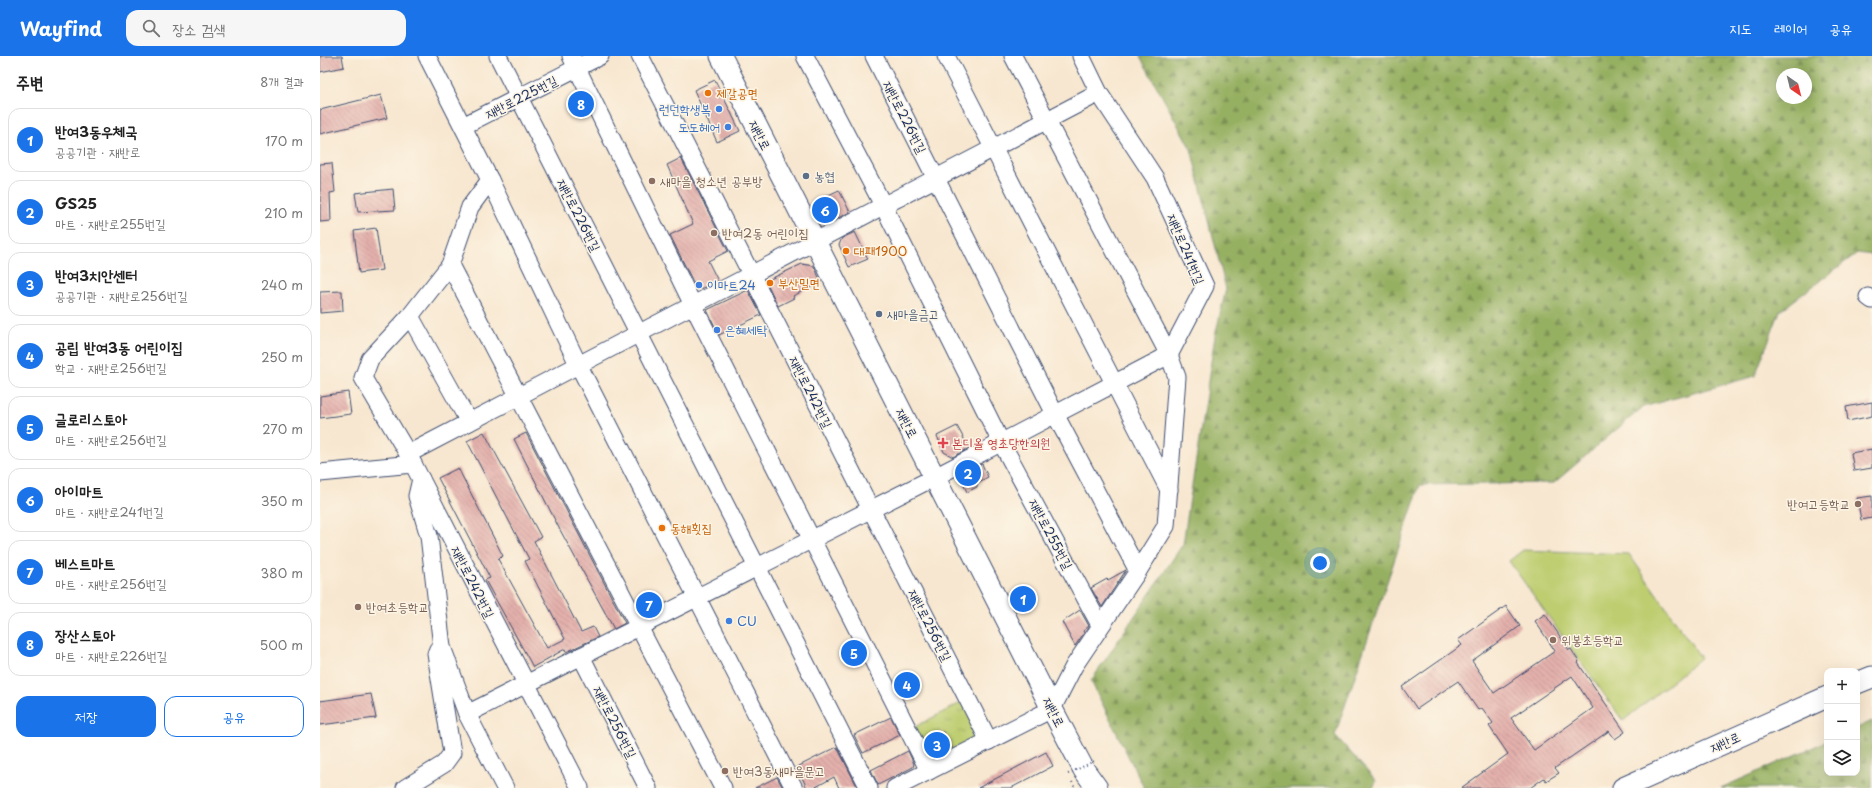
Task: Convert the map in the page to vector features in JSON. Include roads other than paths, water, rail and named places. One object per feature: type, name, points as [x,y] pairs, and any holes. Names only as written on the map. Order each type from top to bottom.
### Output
[{"type":"main road","name":"재반로","points":[[721,56],[813,242],[935,477],[1052,709],[1084,770],[1097,788]]},
{"type":"main road","points":[[1860,682],[1872,677]]},
{"type":"main road","name":"재반로","points":[[1623,788],[1824,698]]},
{"type":"street","points":[[427,56],[490,180],[578,364],[794,788]]},
{"type":"street","name":"재반로226번길","points":[[498,56],[638,334]]},
{"type":"street","name":"재반로225번길","points":[[463,126],[519,97],[574,62],[600,56]]},
{"type":"street","points":[[640,56],[750,274]]},
{"type":"street","points":[[805,56],[883,205],[1001,442]]},
{"type":"street","name":"재반로226번길","points":[[874,56],[936,178]]},
{"type":"street","points":[[946,56],[1169,490]]},
{"type":"street","points":[[895,788],[1052,709],[1074,666],[1100,625],[1138,571],[1166,526],[1177,377],[1169,355],[1014,56]]},
{"type":"street","points":[[320,473],[414,466],[469,422],[1099,93],[1081,56]]},
{"type":"street","points":[[574,62],[693,305],[930,771]]},
{"type":"street","name":"재반로241번길","points":[[1099,93],[1155,178],[1205,286],[1169,355]]},
{"type":"street","points":[[936,178],[1055,414],[1138,571]]},
{"type":"street","points":[[414,466],[363,378],[370,359],[410,316],[450,265],[470,207],[490,180]]},
{"type":"street","points":[[450,265],[723,788]]},
{"type":"street","name":"재반로242번길","points":[[750,274],[871,509]]},
{"type":"street","points":[[410,316],[469,422]]},
{"type":"street","points":[[638,334],[869,788]]},
{"type":"street","points":[[505,788],[467,714],[935,477],[1169,355]]},
{"type":"street","name":"재반로255번길","points":[[1001,442],[1100,625]]},
{"type":"street","name":"재반로242번길","points":[[414,466],[417,496],[429,536],[442,647],[467,714]]},
{"type":"street","name":"재반로242번길","points":[[414,466],[526,684]]},
{"type":"street","name":"재반로256번길","points":[[871,509],[989,740]]},
{"type":"street","points":[[405,788],[444,764],[452,753],[436,654],[441,638]]},
{"type":"street","name":"재반로256번길","points":[[581,656],[648,788]]},
{"type":"street","points":[[526,684],[580,788]]},
{"type":"place","name":"제갈공면","points":[[708,93]]},
{"type":"place","name":"장산스토아","points":[[581,104]]},
{"type":"place","name":"런던학생복","points":[[719,109]]},
{"type":"place","name":"도도헤어","points":[[728,127]]},
{"type":"place","name":"농협","points":[[806,176]]},
{"type":"place","name":"새마을 청소년 공부방","points":[[652,181]]},
{"type":"place","name":"아이마트","points":[[825,210]]},
{"type":"place","name":"반여2동 어린이집","points":[[714,233]]},
{"type":"place","name":"대패1900","points":[[846,251]]},
{"type":"place","name":"부산밀면","points":[[770,283]]},
{"type":"place","name":"이마트24","points":[[699,285]]},
{"type":"place","name":"새마을금고","points":[[879,314]]},
{"type":"place","name":"은혜세탁","points":[[717,330]]},
{"type":"place","name":"본디올 영초당한의원","points":[[943,443]]},
{"type":"place","name":"GS25","points":[[968,473]]},
{"type":"place","name":"반여고등학교","points":[[1858,504]]},
{"type":"place","name":"동해횟집","points":[[662,528]]},
{"type":"place","name":"반여3동우체국","points":[[1023,599]]},
{"type":"place","name":"베스트마트","points":[[649,605]]},
{"type":"place","name":"반여초등학교","points":[[358,607]]},
{"type":"place","name":"CU","points":[[729,621]]},
{"type":"place","name":"위봉초등학교","points":[[1553,640]]},
{"type":"place","name":"글로리스토아","points":[[854,653]]},
{"type":"place","name":"공립 반여3동 어린이집","points":[[907,685]]},
{"type":"place","name":"반여3치안센터","points":[[937,745]]},
{"type":"place","name":"반여3동새마을문고","points":[[725,771]]}]
